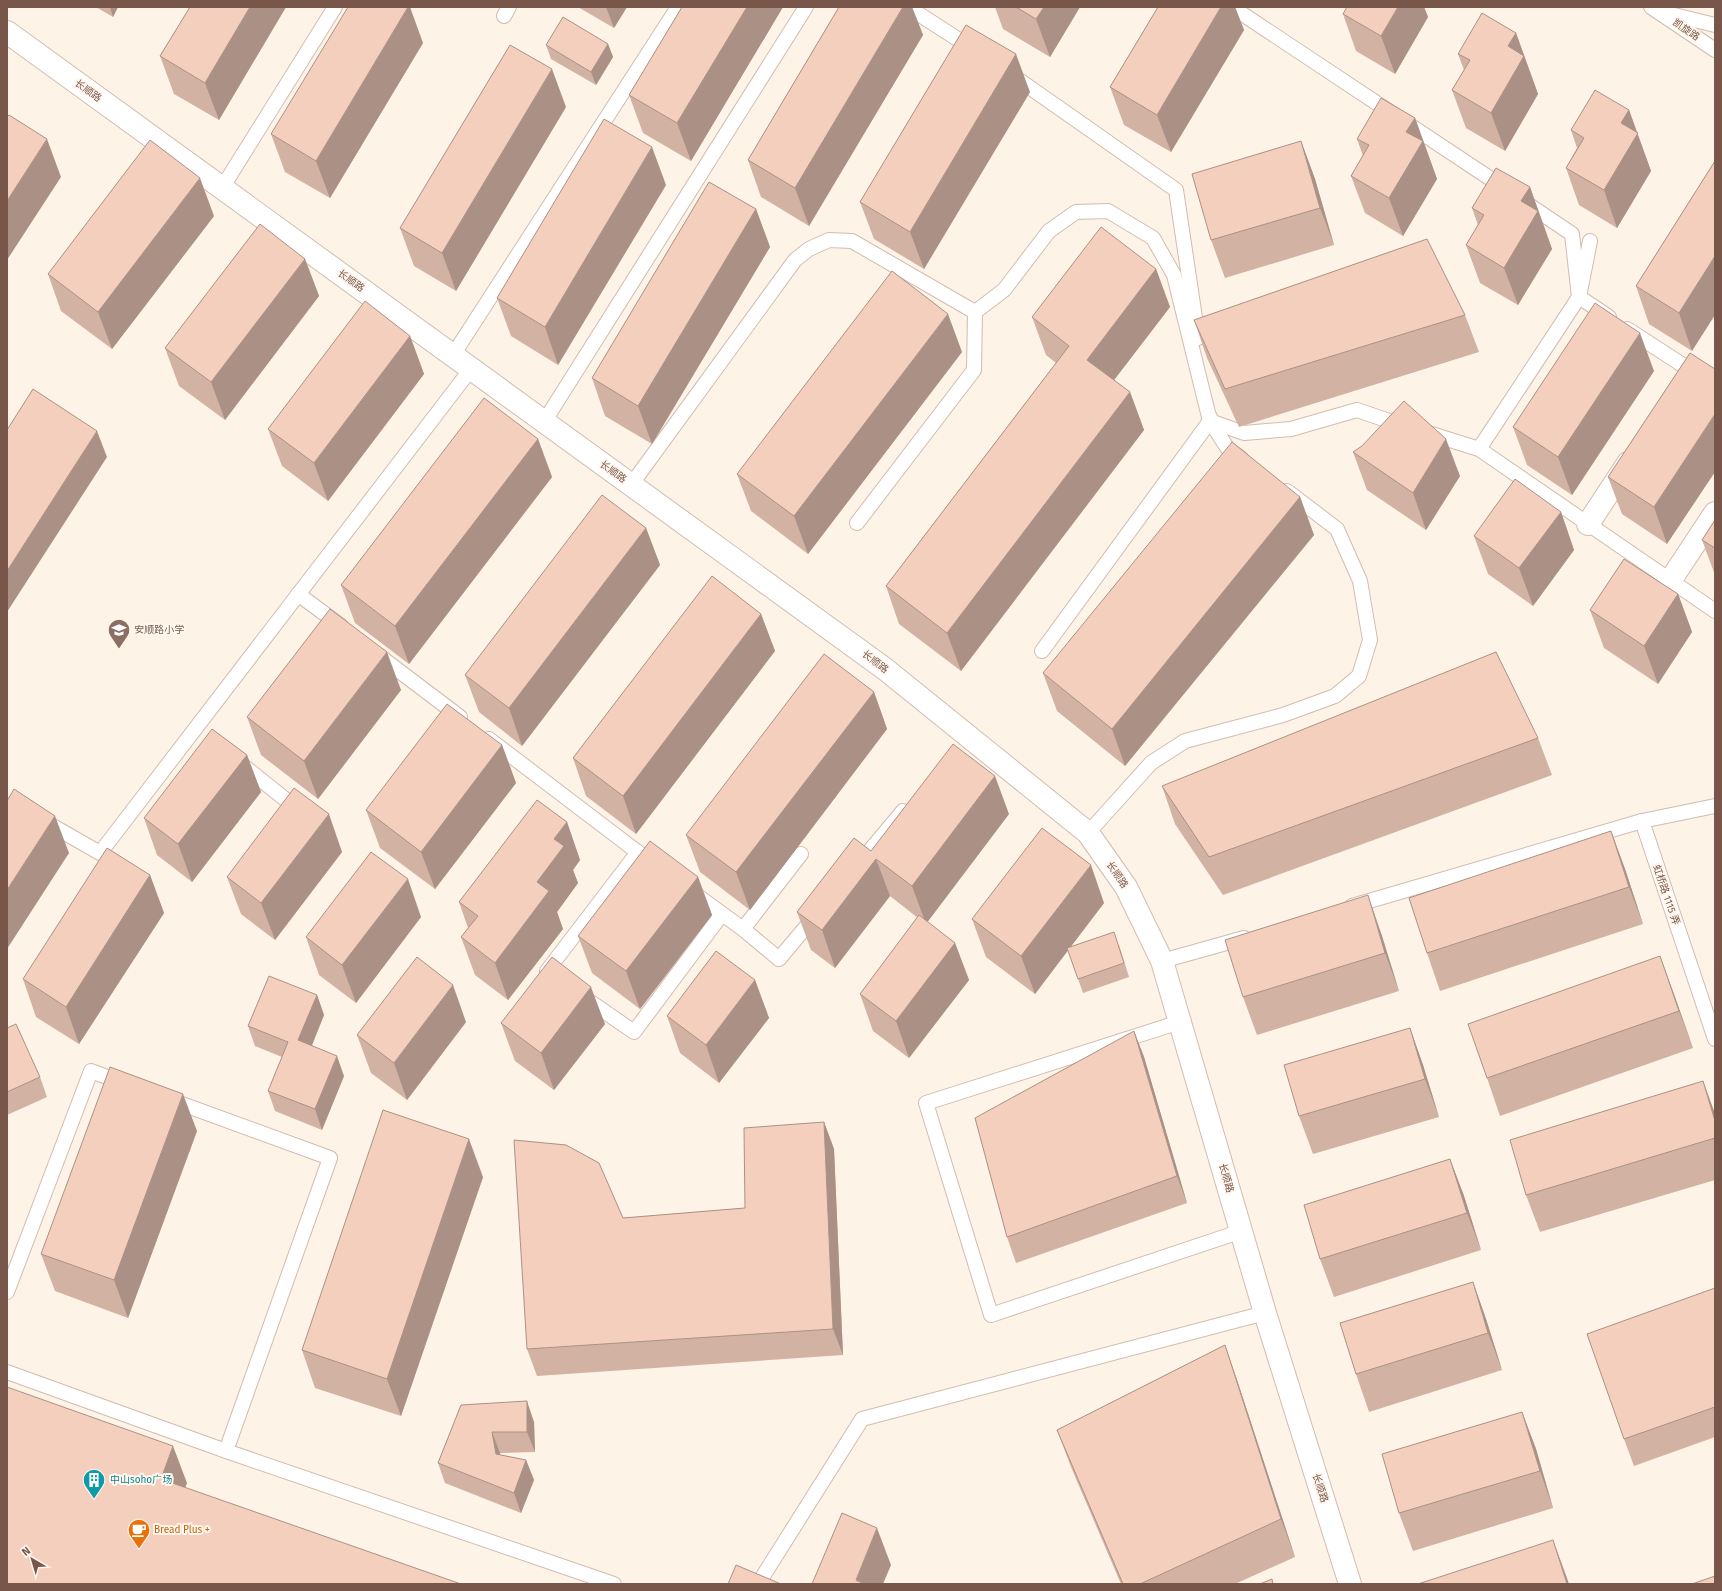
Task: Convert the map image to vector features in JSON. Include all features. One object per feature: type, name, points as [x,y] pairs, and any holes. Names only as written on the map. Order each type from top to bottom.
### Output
[{"type":"street","name":"长顺路","points":[[7,32],[885,669],[961,741],[1088,833],[1126,887],[1162,961],[1265,1313],[1350,1584]]},
{"type":"street","points":[[1677,389],[1690,370]]},
{"type":"street","points":[[1588,524],[1639,447]]},
{"type":"street","points":[[1670,581],[1715,513]]},
{"type":"lane","points":[[222,188],[335,7]]},
{"type":"lane","points":[[452,355],[678,7]]},
{"type":"lane","points":[[544,422],[806,7]]},
{"type":"lane","points":[[908,7],[984,56]]},
{"type":"lane","points":[[1232,7],[1572,234],[1579,298]]},
{"type":"lane","name":"凯旋路","points":[[1654,9],[1715,25]]},
{"type":"lane","name":"凯旋路","points":[[1654,9],[1715,50]]},
{"type":"lane","points":[[1003,69],[1176,190],[1210,421],[1042,651]]},
{"type":"lane","points":[[975,312],[1004,290],[1049,231],[1076,212],[1108,211],[1153,238],[1174,275],[1210,421],[1228,449],[1252,467]]},
{"type":"lane","points":[[631,485],[795,260],[809,249],[829,240],[852,241],[975,312]]},
{"type":"lane","points":[[1479,449],[1579,298],[1590,241]]},
{"type":"lane","points":[[1579,298],[1715,386]]},
{"type":"lane","points":[[857,523],[974,370],[975,312]]},
{"type":"lane","points":[[34,815],[100,854],[471,369]]},
{"type":"lane","points":[[1210,421],[1244,433],[1291,429],[1356,410],[1479,449],[1715,611]]},
{"type":"lane","points":[[1088,833],[1151,763],[1185,741],[1283,715],[1335,696],[1359,676],[1370,640],[1360,581],[1337,529],[1277,484]]},
{"type":"lane","points":[[298,594],[348,632]]},
{"type":"lane","points":[[367,647],[468,723]]},
{"type":"lane","points":[[196,728],[208,738]]},
{"type":"lane","points":[[480,733],[668,874]]},
{"type":"lane","points":[[226,753],[312,820]]},
{"type":"lane","points":[[850,874],[911,802]]},
{"type":"lane","points":[[1337,910],[1642,821],[1715,806]]},
{"type":"lane","name":"虹桥路 1115 弄","points":[[1642,821],[1715,1039]]},
{"type":"lane","points":[[560,980],[547,971],[638,852]]},
{"type":"lane","points":[[743,929],[801,854]]},
{"type":"lane","points":[[680,883],[743,929],[779,959],[825,905]]},
{"type":"lane","points":[[572,988],[634,1032],[722,914]]},
{"type":"lane","points":[[1162,961],[1253,935]]},
{"type":"lane","points":[[1180,1022],[926,1103],[991,1314],[1242,1231]]},
{"type":"lane","points":[[7,1292],[90,1071],[136,1087]]},
{"type":"lane","points":[[158,1095],[330,1158],[226,1451]]},
{"type":"lane","points":[[758,1584],[862,1419],[1265,1313]]},
{"type":"lane","points":[[7,1372],[226,1451],[614,1584]]},
{"type":"building","points":[[190,7],[250,7],[205,83],[160,56]]},
{"type":"building","points":[[348,7],[408,7],[316,161],[271,134]]},
{"type":"building","points":[[682,7],[747,7],[677,123],[629,95]]},
{"type":"building","points":[[839,7],[903,7],[795,188],[748,160]]},
{"type":"building","points":[[1016,7],[1044,7],[1036,19]]},
{"type":"building","points":[[1158,7],[1221,7],[1157,115],[1110,87]]},
{"type":"building","points":[[1347,7],[1398,7],[1381,36],[1343,14]]},
{"type":"building","points":[[1482,13],[1516,33],[1508,46],[1524,56],[1491,113],[1452,90],[1470,60],[1458,54]]},
{"type":"building","points":[[563,17],[608,44],[591,72],[546,45]]},
{"type":"building","points":[[966,25],[1016,54],[910,232],[860,202]]},
{"type":"building","points":[[510,45],[552,69],[442,253],[400,228]]},
{"type":"building","points":[[1595,90],[1629,110],[1621,123],[1638,133],[1604,190],[1566,168],[1584,138],[1571,130]]},
{"type":"building","points":[[1381,98],[1415,118],[1406,132],[1423,141],[1389,198],[1351,176],[1369,145],[1357,139]]},
{"type":"building","points":[[9,115],[47,139],[7,201],[7,117]]},
{"type":"building","points":[[604,119],[652,147],[545,327],[497,298]]},
{"type":"building","points":[[150,140],[200,178],[98,312],[48,274]]},
{"type":"building","points":[[1301,141],[1320,208],[1211,240],[1192,174]]},
{"type":"building","points":[[1715,161],[1715,256],[1679,313],[1636,286]]},
{"type":"building","points":[[1496,168],[1530,187],[1521,201],[1538,211],[1504,268],[1466,245],[1484,215],[1472,208]]},
{"type":"building","points":[[709,182],[756,209],[638,406],[592,378]]},
{"type":"building","points":[[260,224],[305,259],[211,382],[165,348]]},
{"type":"building","points":[[1101,227],[1156,269],[1087,360],[1130,392],[947,633],[886,586],[1069,346],[1032,317]]},
{"type":"building","points":[[1427,239],[1465,315],[1225,389],[1194,320]]},
{"type":"building","points":[[892,271],[948,314],[794,516],[737,474]]},
{"type":"building","points":[[365,301],[410,336],[314,463],[268,429]]},
{"type":"building","points":[[1595,303],[1640,333],[1558,457],[1513,427]]},
{"type":"building","points":[[1690,353],[1715,369],[1715,414],[1654,507],[1608,477]]},
{"type":"building","points":[[33,389],[97,431],[7,571],[7,430]]},
{"type":"building","points":[[484,398],[538,439],[395,626],[341,585]]},
{"type":"building","points":[[1404,401],[1446,439],[1413,493],[1353,452],[1362,446]]},
{"type":"building","points":[[1232,442],[1300,497],[1112,729],[1043,673]]},
{"type":"building","points":[[1515,479],[1561,512],[1519,568],[1474,536]]},
{"type":"building","points":[[602,495],[646,528],[509,708],[465,675]]},
{"type":"building","points":[[1715,520],[1715,548],[1702,540]]},
{"type":"building","points":[[1624,559],[1678,594],[1644,646],[1590,610]]},
{"type":"building","points":[[712,576],[761,614],[623,796],[573,758]]},
{"type":"building","points":[[330,609],[387,652],[304,761],[247,717]]},
{"type":"building","points":[[1496,652],[1538,738],[1209,857],[1162,786]]},
{"type":"building","points":[[824,654],[874,692],[736,872],[686,835]]},
{"type":"building","points":[[447,704],[502,745],[421,852],[366,810]]},
{"type":"building","points":[[212,729],[247,755],[178,844],[144,818]]},
{"type":"building","points":[[953,744],[995,776],[912,886],[876,859],[822,930],[797,912],[854,838],[871,851]]},
{"type":"building","points":[[294,788],[329,814],[261,903],[227,877]]},
{"type":"building","points":[[14,789],[55,816],[7,890],[7,801]]},
{"type":"building","points":[[537,800],[567,822],[554,839],[564,846],[537,882],[549,891],[495,963],[461,937],[478,916],[459,902]]},
{"type":"building","points":[[1042,828],[1091,865],[1021,956],[972,919]]},
{"type":"building","points":[[1611,831],[1629,887],[1427,953],[1409,898]]},
{"type":"building","points":[[650,841],[698,877],[626,971],[578,936]]},
{"type":"building","points":[[107,848],[150,875],[66,1007],[23,979]]},
{"type":"building","points":[[371,852],[408,879],[342,965],[306,937]]},
{"type":"building","points":[[1368,895],[1385,953],[1243,997],[1225,940]]},
{"type":"building","points":[[919,915],[955,943],[896,1021],[860,994]]},
{"type":"building","points":[[1114,932],[1124,963],[1078,979],[1067,948]]},
{"type":"building","points":[[716,951],[755,980],[706,1045],[667,1016]]},
{"type":"building","points":[[1660,956],[1679,1011],[1487,1078],[1468,1024]]},
{"type":"building","points":[[417,957],[453,985],[394,1063],[357,1035]]},
{"type":"building","points":[[552,957],[591,987],[541,1053],[501,1023]]},
{"type":"building","points":[[269,976],[317,995],[298,1040],[337,1056],[315,1109],[268,1091],[288,1042],[248,1026]]},
{"type":"building","points":[[16,1024],[40,1077],[7,1092],[7,1028]]},
{"type":"building","points":[[1410,1028],[1425,1079],[1299,1116],[1284,1065]]},
{"type":"building","points":[[1134,1031],[1177,1176],[1007,1237],[975,1118]]},
{"type":"building","points":[[110,1067],[183,1094],[114,1280],[41,1254]]},
{"type":"building","points":[[1703,1081],[1715,1121],[1715,1138],[1526,1195],[1510,1140]]},
{"type":"building","points":[[383,1110],[469,1139],[387,1379],[302,1350]]},
{"type":"building","points":[[824,1122],[833,1329],[527,1349],[514,1140],[566,1145],[599,1163],[623,1218],[745,1208],[744,1128]]},
{"type":"building","points":[[1450,1159],[1467,1213],[1320,1259],[1304,1205]]},
{"type":"building","points":[[1473,1282],[1488,1333],[1356,1374],[1340,1323]]},
{"type":"building","points":[[1715,1288],[1715,1407],[1624,1439],[1587,1334]]},
{"type":"building","points":[[1225,1345],[1281,1519],[1140,1584],[1123,1584],[1057,1430]]},
{"type":"building","name":"中山soho广场","points":[[7,1387],[173,1446],[161,1479],[461,1584],[7,1584]]},
{"type":"building","points":[[527,1401],[527,1432],[492,1432],[496,1454],[526,1460],[514,1493],[438,1463],[461,1405]]},
{"type":"building","points":[[1522,1412],[1540,1471],[1399,1513],[1382,1454]]},
{"type":"building","points":[[842,1513],[877,1528],[856,1580],[864,1584],[812,1584]]},
{"type":"building","points":[[1553,1540],[1567,1584],[1418,1584]]},
{"type":"building","points":[[736,1565],[781,1584],[728,1584]]},
{"type":"building","points":[[1715,1576],[1715,1584],[1692,1584]]},
{"type":"building","points":[[1272,1579],[1273,1584],[1260,1584]]},
{"type":"place","name":"安顺路小学","points":[[119,650]]},
{"type":"place","name":"中山soho广场","points":[[94,1500]]},
{"type":"place","name":"Bread Plus +","points":[[139,1550]]}]
